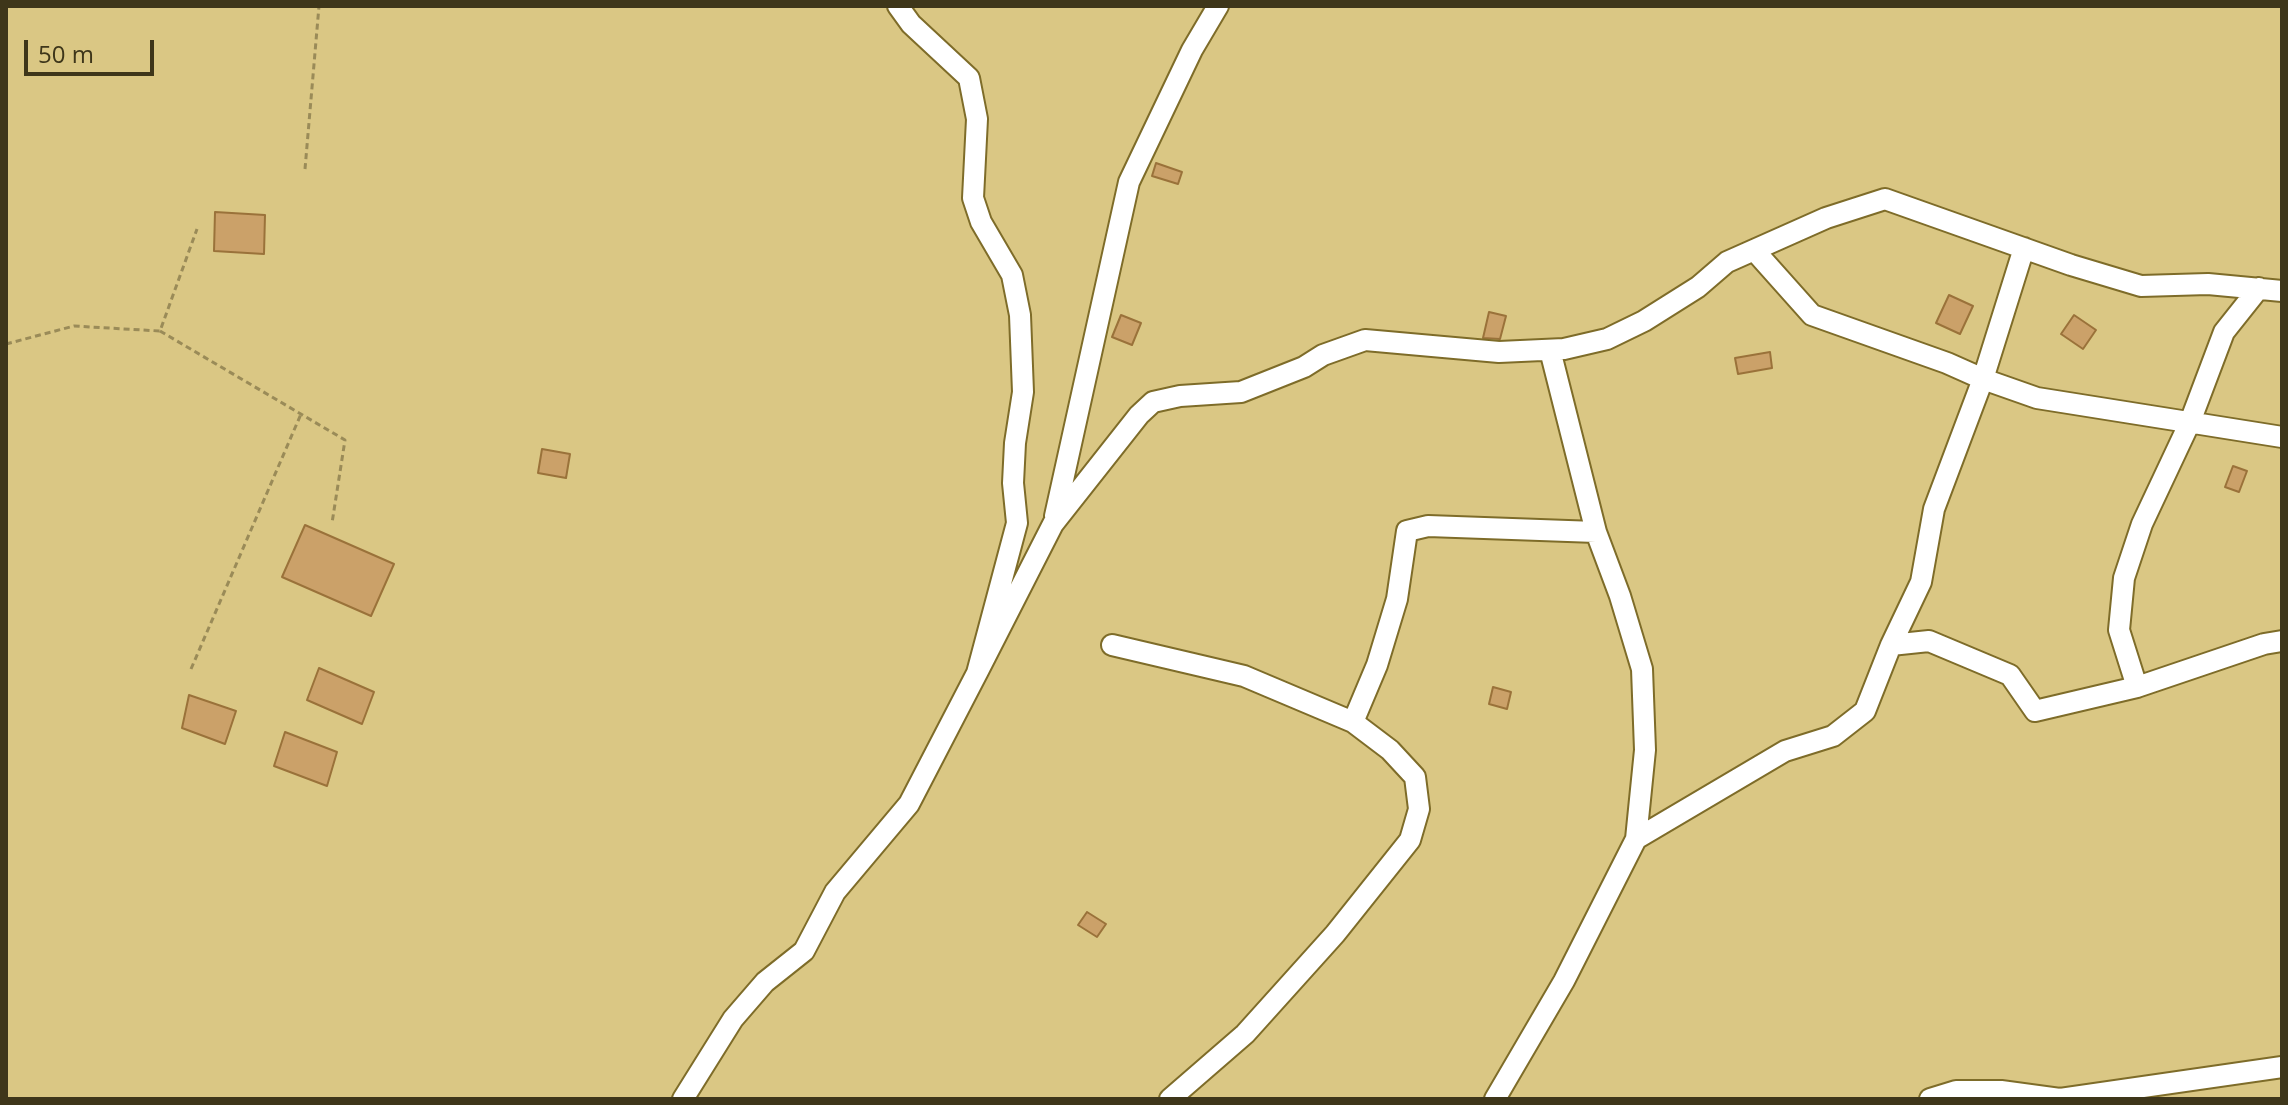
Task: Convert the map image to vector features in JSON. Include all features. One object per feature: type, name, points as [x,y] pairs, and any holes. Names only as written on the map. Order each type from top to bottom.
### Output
[{"type":"street","points":[[898,6],[911,24],[969,78],[977,119],[973,198],[981,222],[1012,275],[1020,315],[1023,392],[1013,483],[1017,523],[977,673]]},
{"type":"street","points":[[1053,524],[1129,182],[1192,50],[1218,6]]},
{"type":"street","points":[[683,1099],[733,1019],[765,982],[804,951],[835,892],[909,804],[1053,524],[1139,415],[1153,402],[1180,396],[1241,392],[1304,367],[1323,355],[1365,340],[1471,351],[1550,350],[1607,339],[1644,321],[1698,287],[1727,262],[1826,218],[1885,199],[2141,286],[2208,284],[2282,291]]},
{"type":"street","points":[[1636,839],[1785,751],[1833,736],[1865,711],[1891,645],[1921,582],[1934,509],[1983,379],[2024,248]]},
{"type":"street","points":[[1754,250],[1812,315],[1983,379],[2037,398],[2282,437]]},
{"type":"street","points":[[2137,687],[2119,630],[2124,578],[2142,524],[2190,422],[2224,332],[2259,288]]},
{"type":"street","points":[[1495,1099],[1564,981],[1636,839],[1645,750],[1642,669],[1596,532],[1550,350]]},
{"type":"street","points":[[1353,722],[1377,665],[1397,599],[1407,531],[1428,526],[1596,532]]},
{"type":"street","points":[[1891,645],[1929,641],[2010,675],[2035,711],[2137,687],[2264,644],[2282,641]]},
{"type":"street","points":[[1112,645],[1244,676],[1353,722],[1390,750],[1415,777],[1419,809],[1410,840],[1335,934],[1245,1034],[1170,1099]]},
{"type":"street","points":[[1930,1099],[1956,1091],[2001,1091],[2060,1099],[2282,1067]]},
{"type":"path","points":[[305,169],[319,6]]},
{"type":"path","points":[[160,331],[197,229]]},
{"type":"path","points":[[6,344],[74,326],[160,331],[345,440],[332,523]]},
{"type":"path","points":[[191,669],[301,414]]},
{"type":"building","points":[[1156,163],[1182,172],[1178,184],[1152,176]]},
{"type":"building","points":[[215,212],[265,215],[264,254],[214,251]]},
{"type":"building","points":[[1949,295],[1973,306],[1960,334],[1936,323]]},
{"type":"building","points":[[1489,312],[1506,316],[1500,339],[1483,338]]},
{"type":"building","points":[[1121,315],[1141,323],[1132,345],[1112,337]]},
{"type":"building","points":[[2074,315],[2096,330],[2083,349],[2061,334]]},
{"type":"building","points":[[1770,352],[1772,368],[1738,374],[1735,358]]},
{"type":"building","points":[[542,449],[570,454],[566,478],[538,473]]},
{"type":"building","points":[[2233,466],[2247,471],[2239,492],[2225,487]]},
{"type":"building","points":[[305,525],[394,564],[371,616],[282,577]]},
{"type":"building","points":[[319,668],[374,692],[362,724],[307,700]]},
{"type":"building","points":[[1493,687],[1511,692],[1507,709],[1489,704]]},
{"type":"building","points":[[189,695],[236,711],[225,744],[182,728]]},
{"type":"building","points":[[285,732],[337,752],[327,786],[274,766]]},
{"type":"building","points":[[1087,912],[1106,924],[1097,937],[1078,925]]}]
